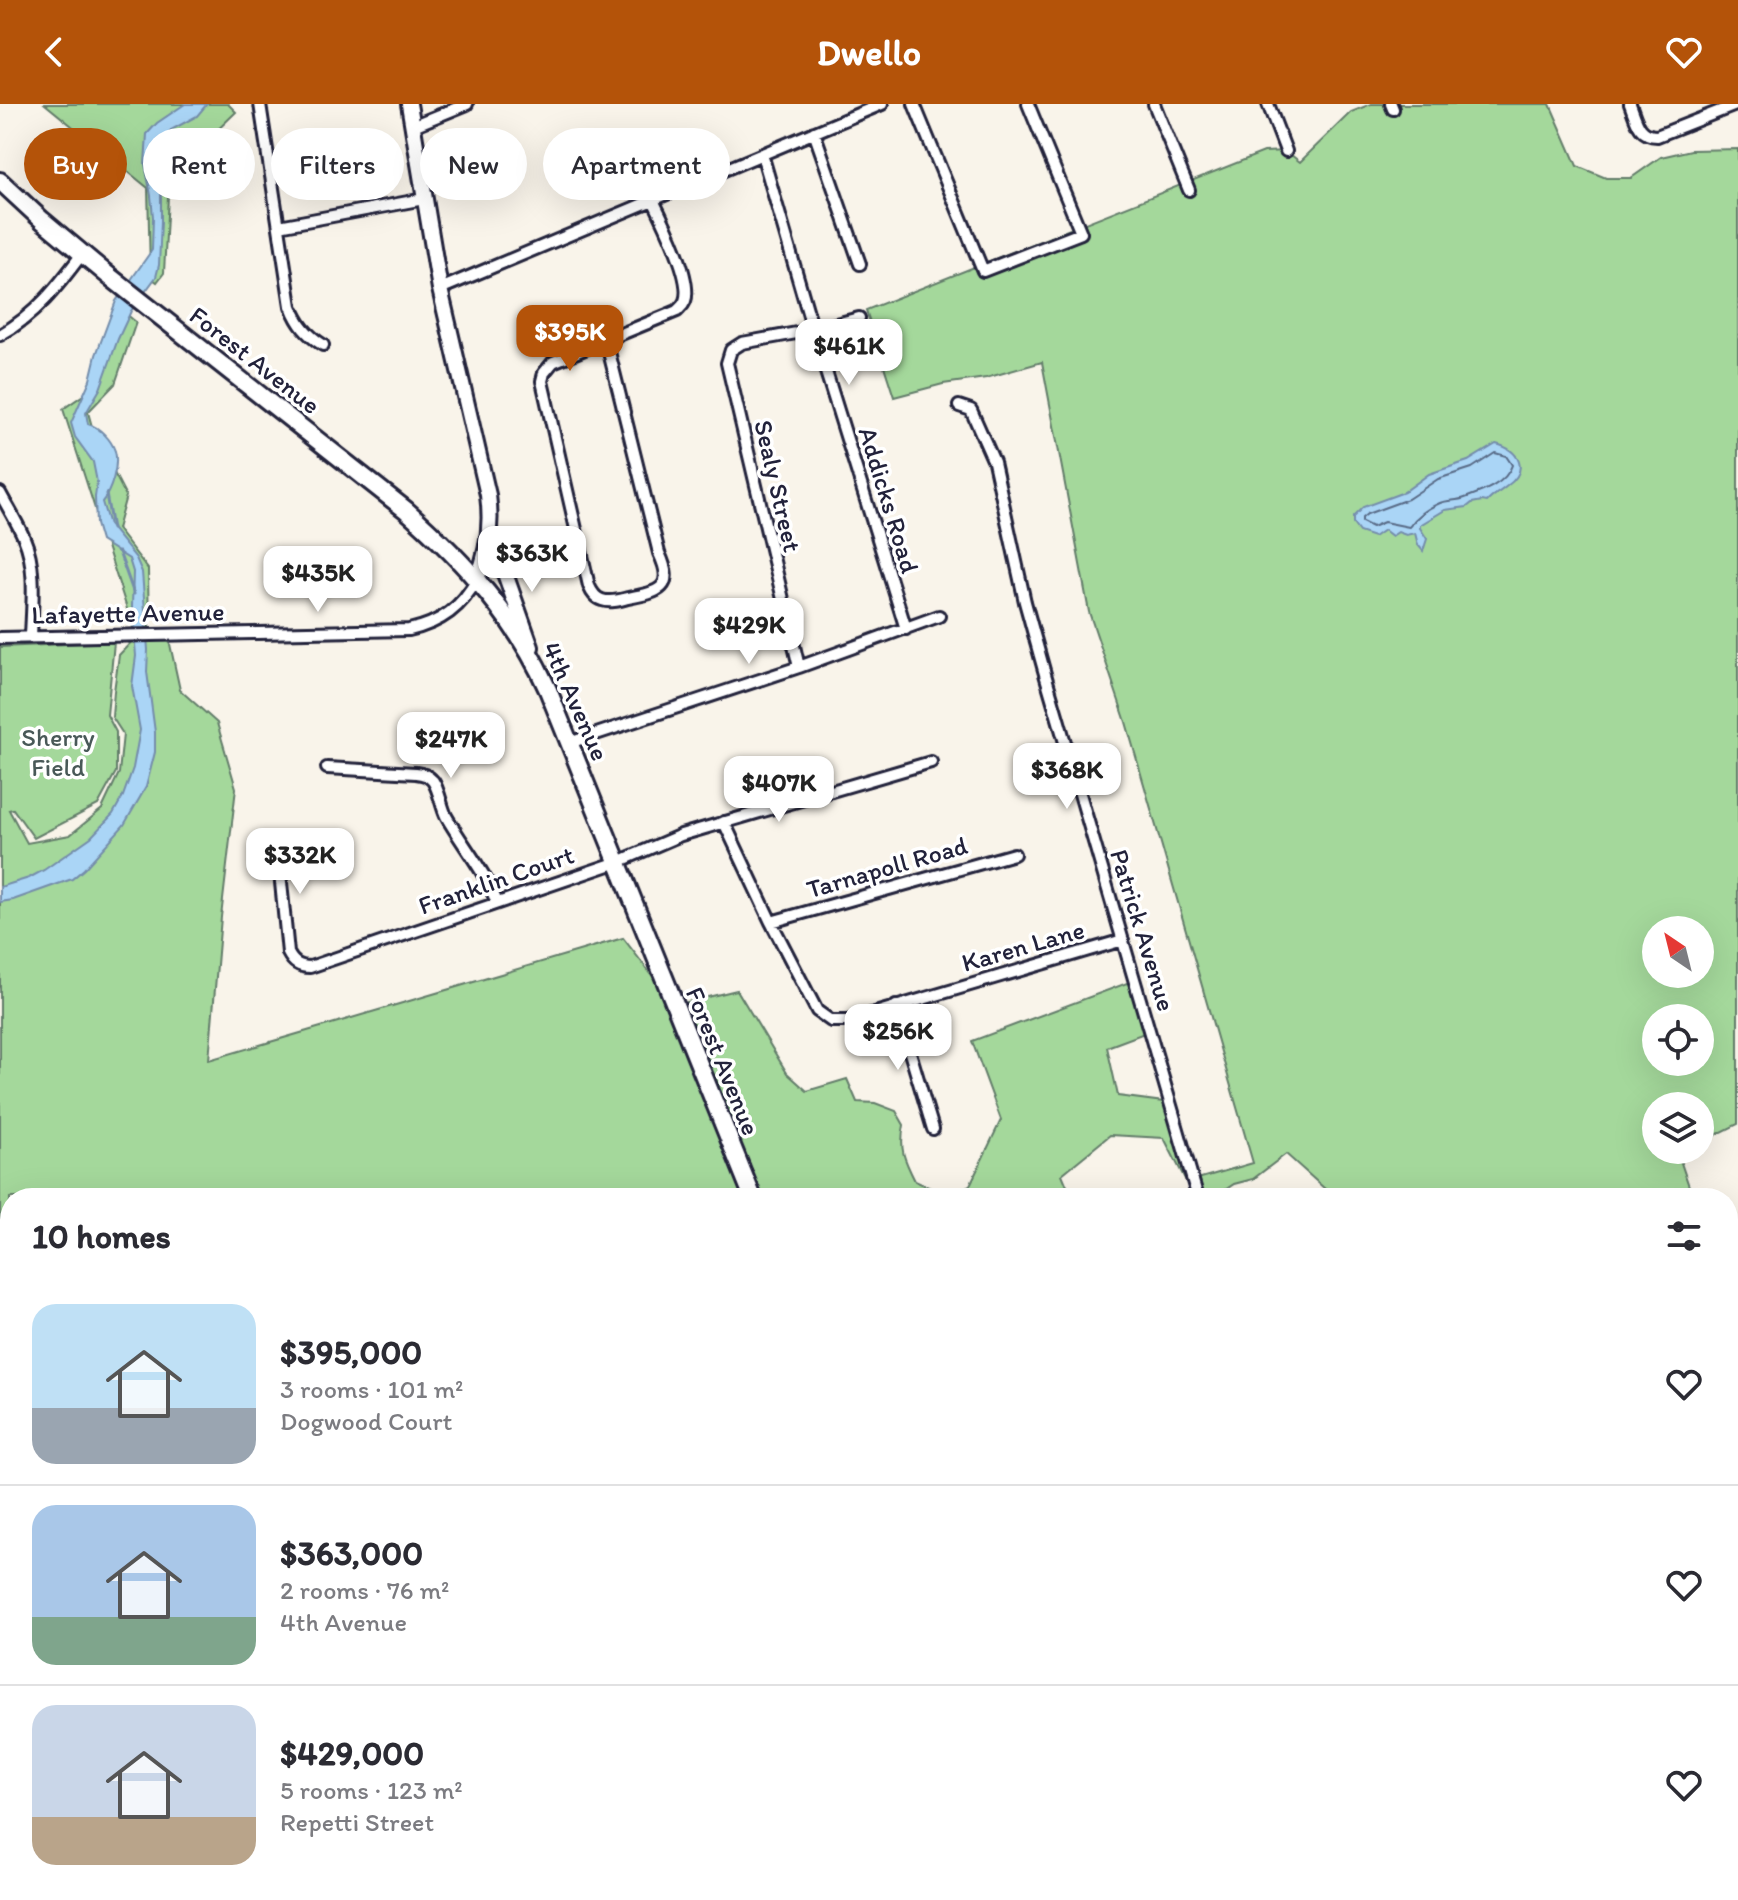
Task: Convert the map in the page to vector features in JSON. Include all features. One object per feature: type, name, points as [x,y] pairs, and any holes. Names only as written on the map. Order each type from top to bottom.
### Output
[{"type":"main road","points":[[409,104],[420,172]]},
{"type":"main road","name":"Forest Avenue","points":[[0,181],[98,267],[406,510],[477,579]]},
{"type":"main road","points":[[424,200],[440,289],[488,495],[488,548],[477,579]]},
{"type":"main road","points":[[490,530],[539,671]]},
{"type":"main road","name":"4th Avenue","points":[[477,579],[513,625],[539,671],[618,862]]},
{"type":"main road","name":"Forest Avenue","points":[[618,862],[749,1188]]},
{"type":"street","points":[[260,104],[291,306],[310,337],[323,345]]},
{"type":"street","points":[[413,126],[467,104]]},
{"type":"street","points":[[730,168],[814,132],[861,108],[882,104]]},
{"type":"street","points":[[914,104],[983,271],[1081,233],[1028,104]]},
{"type":"street","points":[[1154,104],[1189,190]]},
{"type":"street","points":[[1268,104],[1286,151]]},
{"type":"street","points":[[1630,104],[1640,129],[1650,136],[1738,104]]},
{"type":"street","points":[[814,132],[860,264]]},
{"type":"street","name":"Addicks Road","points":[[762,154],[906,629]]},
{"type":"street","points":[[279,226],[420,200]]},
{"type":"street","points":[[440,289],[653,200],[678,255],[685,300],[677,311],[606,340],[553,362],[542,381],[589,586],[597,597],[610,602],[653,593],[664,583],[666,571],[606,340]]},
{"type":"street","points":[[0,335],[41,305],[82,254]]},
{"type":"street","name":"Sealy Street","points":[[799,667],[727,363],[731,350],[742,343],[859,318]]},
{"type":"street","name":"Patrick Avenue","points":[[959,406],[971,410],[994,462],[1033,631],[1195,1188]]},
{"type":"street","points":[[0,493],[29,553],[31,637]]},
{"type":"street","name":"Lafayette Avenue","points":[[0,638],[409,630],[424,627],[452,612],[477,579]]},
{"type":"street","points":[[569,743],[799,667],[939,616]]},
{"type":"street","name":"Franklin Court","points":[[277,842],[288,953],[298,965],[310,967],[618,862],[681,835],[931,762]]},
{"type":"street","points":[[327,768],[416,773],[429,777],[453,829],[480,867],[497,903]]},
{"type":"street","name":"Karen Lane","points":[[724,822],[817,1011],[831,1021],[848,1021],[1123,940]]},
{"type":"street","name":"Tarnapoll Road","points":[[771,922],[1014,854]]},
{"type":"street","points":[[896,1006],[933,1129]]},
{"type":"green space","points":[[45,104],[228,104],[236,112],[220,128],[143,128],[143,184],[127,171],[127,128],[74,128]]},
{"type":"green space","points":[[1371,104],[1550,104],[1577,166],[1606,178],[1631,178],[1661,157],[1691,150],[1738,149],[1738,1124],[1714,1136],[1714,1092],[1642,1092],[1642,1164],[1681,1164],[1690,1188],[1324,1188],[1286,1154],[1253,1179],[1228,1188],[1189,1188],[1164,1138],[1110,1135],[1062,1174],[1068,1188],[964,1188],[970,1185],[1001,1120],[972,1041],[1135,980],[1150,1031],[1107,1047],[1118,1096],[1171,1103],[1194,1180],[1253,1163],[1126,722],[1089,612],[1042,362],[986,378],[943,384],[894,397],[866,310],[1264,152],[1286,151],[1300,162],[1351,112]]},
{"type":"green space","points":[[148,200],[168,200],[164,273],[157,282],[146,274],[150,271]]},
{"type":"green space","name":"Sherry Field","points":[[125,313],[136,322],[115,384],[88,412],[94,434],[126,496],[117,529],[148,569],[149,633],[168,635],[180,690],[217,723],[236,788],[209,1060],[623,938],[675,1005],[737,990],[787,1073],[807,1091],[847,1079],[857,1102],[875,1103],[896,1111],[904,1125],[902,1141],[915,1181],[930,1188],[0,1188],[0,647],[114,642],[107,715],[116,732],[116,772],[98,805],[34,838],[13,809],[9,810],[27,843],[70,835],[102,809],[119,773],[123,734],[112,717],[114,691],[119,655],[136,637],[63,409],[89,391]]},
{"type":"water","points":[[185,104],[207,104],[197,116],[175,128],[152,128]]},
{"type":"water","points":[[151,200],[161,200],[156,277],[131,311],[100,389],[86,413],[88,424],[104,434],[115,451],[113,478],[102,502],[109,525],[136,558],[142,572],[155,752],[146,787],[124,825],[84,869],[72,879],[0,902],[0,887],[44,870],[91,837],[113,814],[133,768],[140,730],[132,686],[136,656],[133,572],[129,559],[101,541],[96,524],[97,482],[93,462],[75,437],[71,423],[90,380],[116,301],[152,250]]},
{"type":"water","points":[[1496,444],[1511,451],[1519,461],[1520,467],[1514,480],[1487,502],[1445,510],[1420,525],[1427,539],[1423,551],[1415,533],[1406,535],[1398,532],[1392,536],[1384,530],[1374,537],[1359,532],[1353,524],[1353,517],[1363,507],[1404,492],[1429,474],[1468,461]]},
{"type":"waterway","points":[[106,494],[112,529]]},
{"type":"waterway","points":[[119,552],[134,594]]}]
